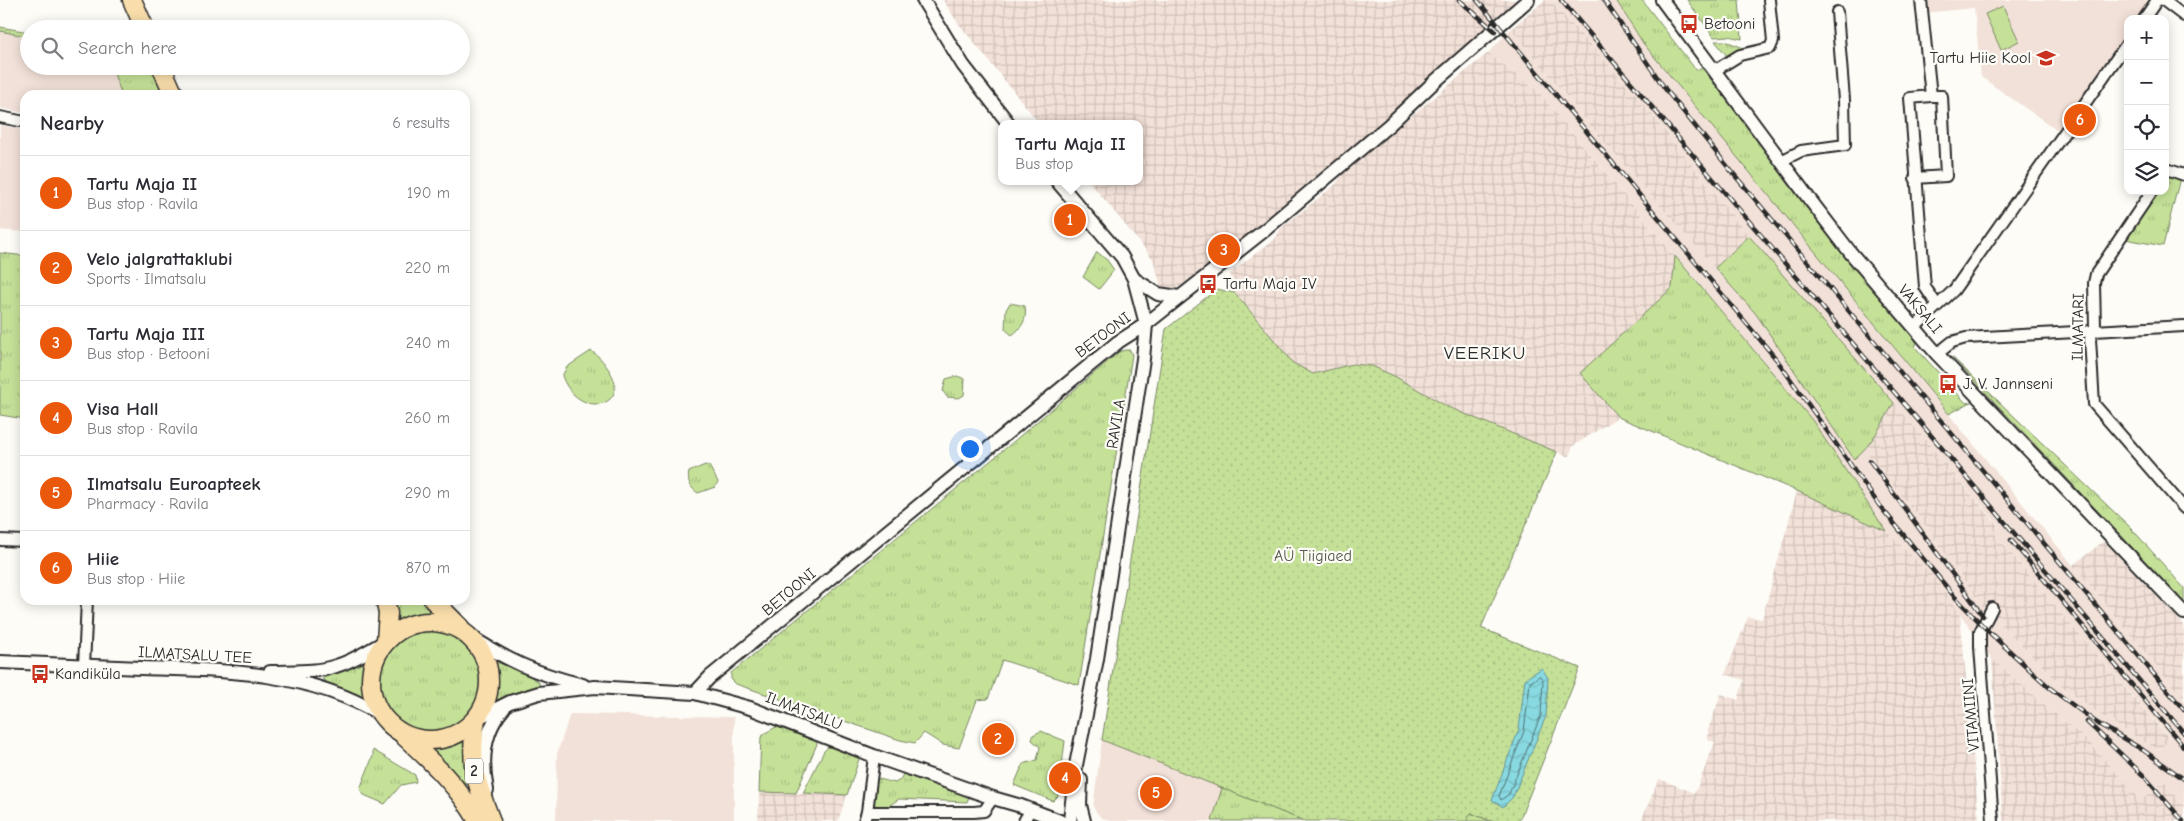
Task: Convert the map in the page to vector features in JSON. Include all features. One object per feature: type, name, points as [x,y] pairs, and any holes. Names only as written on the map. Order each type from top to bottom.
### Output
[{"type":"highway","points":[[132,0],[141,20]]},
{"type":"highway","points":[[165,75],[172,90]]},
{"type":"highway","points":[[386,605],[388,612],[386,642]]},
{"type":"highway","points":[[438,605],[476,642],[484,654],[490,680],[488,694],[476,719],[464,730],[449,738],[416,739],[400,732],[381,715],[374,701],[371,685],[372,670],[377,654],[397,632],[410,625],[424,622],[446,624],[466,633]]},
{"type":"highway","name":"2","points":[[476,719],[472,744],[474,769],[491,821]]},
{"type":"highway","name":"2","points":[[400,732],[446,776],[478,821]]},
{"type":"street","points":[[923,0],[963,65],[1006,120]]},
{"type":"street","name":"BETOONI","points":[[696,693],[710,678],[1102,354],[1146,324],[1252,240],[1371,140],[1528,0]]},
{"type":"street","name":"VAKSALI","points":[[1662,0],[1850,252],[1937,354],[2184,613]]},
{"type":"street","points":[[1714,70],[1740,55],[1770,48],[1773,41],[1769,0]]},
{"type":"street","points":[[1921,0],[1931,96]]},
{"type":"street","points":[[2147,15],[2157,0]]},
{"type":"street","points":[[2163,0],[2184,16]]},
{"type":"street","points":[[1781,161],[1801,151],[1845,145],[1838,12]]},
{"type":"street","points":[[1914,327],[1954,290],[2124,48]]},
{"type":"street","points":[[1915,178],[1946,176],[1942,96],[1910,98],[1915,178],[1925,287],[1937,305]]},
{"type":"street","points":[[0,117],[20,121]]},
{"type":"street","points":[[2169,170],[2184,175]]},
{"type":"street","name":"RAVILA","points":[[1060,185],[1122,257],[1134,278],[1146,324],[1143,359],[1090,698],[1080,795],[1084,821]]},
{"type":"street","name":"ILMATARI","points":[[2149,195],[2096,274],[2094,283],[2095,327],[2090,339],[2094,404],[2184,508]]},
{"type":"street","points":[[1134,278],[1158,294],[1179,297]]},
{"type":"street","points":[[1937,354],[1959,339],[2184,326]]},
{"type":"street","points":[[0,540],[20,541]]},
{"type":"street","points":[[84,666],[87,605]]},
{"type":"street","name":"VITAMIINI","points":[[1992,608],[1980,632],[1980,647],[1993,821]]},
{"type":"street","name":"ILMATSALU","points":[[466,633],[497,654],[534,671],[595,688]]},
{"type":"street","points":[[246,672],[312,670],[336,666],[386,642]]},
{"type":"street","name":"ILMATSALU TEE","points":[[0,662],[246,672],[318,687],[357,700],[381,715]]},
{"type":"street","name":"ILMATSALU","points":[[476,719],[510,702],[539,693],[595,688],[696,693],[750,708],[874,756],[993,798],[1022,806],[1060,821]]},
{"type":"street","name":"RAVILA","points":[[1070,821],[1072,790],[1080,741],[1090,698]]},
{"type":"street","points":[[495,821],[487,789],[484,762],[489,730],[496,716],[510,702]]},
{"type":"street","points":[[874,756],[865,816],[984,811],[993,798]]},
{"type":"street","name":"ILMATSALU","points":[[993,798],[1030,819]]},
{"type":"shaded area","points":[[943,0],[1516,0],[1406,103],[1289,203],[1181,286],[1167,291],[1161,287],[1153,259],[1092,185],[1143,185],[1143,120],[1037,120],[958,23]]},
{"type":"shaded area","points":[[1545,0],[1550,0],[1636,95],[1749,236],[1715,268],[1604,142],[1511,29]]},
{"type":"shaded area","points":[[1550,0],[1616,0],[1643,43],[2184,700],[2184,806],[2164,781],[2141,802],[2093,746],[1992,659],[1935,578],[1886,531],[1812,420],[1537,90],[1488,53],[1511,29],[1604,142],[1756,314],[1854,459],[1865,449],[1923,522],[1981,604],[2063,687],[2102,716],[2158,750],[2170,738],[2104,664],[1994,533],[2000,527],[1749,236],[1636,95]]},
{"type":"shaded area","name":"Tartu Hiie Kool","points":[[1922,0],[2157,0],[2146,15],[2124,15],[2124,43],[2057,130],[1981,77],[1974,8],[1923,13]]},
{"type":"shaded area","points":[[0,30],[20,33],[20,75],[142,75],[150,90],[20,90],[20,112],[0,108]]},
{"type":"shaded area","points":[[1488,53],[1537,90],[1675,256],[1672,288],[1580,373],[1618,417],[1573,446],[1569,457],[1448,407],[1396,377],[1372,366],[1353,364],[1313,374],[1293,363],[1235,293],[1230,273],[1275,239],[1281,228],[1336,184],[1343,172]]},
{"type":"shaded area","points":[[0,125],[20,129],[20,232],[0,230]]},
{"type":"shaded area","points":[[1894,403],[2000,528],[1994,533],[2170,739],[2158,750],[2102,716],[2063,687],[1981,604],[1923,522],[1865,450]]},
{"type":"shaded area","points":[[1797,491],[1886,531],[1935,578],[1960,613],[1979,821],[1641,821],[1659,779],[1695,793],[1715,742],[1708,740],[1708,730],[1721,694],[1738,700],[1744,680],[1725,674],[1748,617],[1762,619]]},
{"type":"shaded area","points":[[2104,541],[2184,625],[2184,700],[2073,565]]},
{"type":"shaded area","points":[[1992,659],[2093,746],[2141,801],[2164,781],[2184,806],[2184,821],[2003,821]]},
{"type":"shaded area","points":[[570,714],[734,717],[734,821],[556,821],[557,754]]},
{"type":"shaded area","points":[[1102,740],[1222,788],[1212,821],[1110,821],[1100,817],[1093,807]]},
{"type":"shaded area","points":[[759,792],[847,795],[838,821],[758,821]]},
{"type":"green space","points":[[1616,0],[1642,0],[1696,70],[1702,68],[1917,343],[1915,347],[1966,403],[1971,402],[1949,414],[1643,43]]},
{"type":"green space","points":[[1687,0],[1739,0],[1742,39],[1728,36],[1714,37]]},
{"type":"green space","points":[[2003,6],[2019,41],[2001,50],[1985,14]]},
{"type":"green space","points":[[0,27],[20,30],[20,35],[0,31]]},
{"type":"green space","points":[[1715,41],[1725,41],[1744,48],[1727,56]]},
{"type":"green space","points":[[114,75],[155,75],[162,90],[120,90]]},
{"type":"green space","points":[[2169,176],[2180,178],[2163,246],[2125,239],[2153,195],[2169,195]]},
{"type":"green space","points":[[1749,236],[1894,403],[1872,440],[1854,459],[1756,314],[1715,268]]},
{"type":"green space","points":[[1097,252],[1107,260],[1114,270],[1099,289],[1083,277]]},
{"type":"green space","points":[[0,253],[20,255],[20,418],[0,415]]},
{"type":"green space","points":[[1675,256],[1812,420],[1886,531],[1797,491],[1618,417],[1580,373],[1672,288]]},
{"type":"green space","name":"AÜ Tiigiaed","points":[[1217,289],[1235,293],[1293,363],[1313,374],[1353,364],[1372,366],[1396,377],[1448,407],[1557,452],[1481,628],[1580,668],[1519,821],[1491,821],[1471,813],[1467,821],[1304,821],[1102,740],[1166,329]]},
{"type":"green space","points":[[1010,303],[1025,306],[1025,319],[1019,329],[1012,335],[1005,329],[1006,310]]},
{"type":"green space","points":[[1130,350],[1132,355],[1079,685],[1002,660],[988,699],[977,700],[959,748],[943,745],[924,733],[915,743],[900,740],[736,684],[731,679],[731,673],[1000,453],[1119,352]]},
{"type":"green space","points":[[591,351],[607,367],[614,380],[615,391],[610,399],[602,403],[591,404],[580,399],[570,390],[562,376],[567,367]]},
{"type":"green space","points":[[1952,357],[2132,529],[2184,588],[2184,602]]},
{"type":"green space","points":[[957,376],[965,379],[964,395],[959,398],[947,397],[943,391],[946,379]]},
{"type":"green space","points":[[705,465],[709,466],[718,482],[715,487],[698,493],[690,484],[689,472]]},
{"type":"green space","points":[[393,605],[429,605],[440,617],[415,619],[395,627]]},
{"type":"green space","points":[[432,629],[452,633],[469,644],[480,661],[484,681],[480,701],[469,718],[452,729],[432,733],[412,729],[395,718],[384,701],[380,681],[384,661],[395,644],[412,633]]},
{"type":"green space","points":[[371,656],[367,672],[368,699],[335,687],[323,680],[323,678],[352,667]]},
{"type":"green space","points":[[494,661],[525,673],[539,682],[539,686],[493,704],[496,686]]},
{"type":"green space","points":[[776,727],[814,738],[817,744],[796,793],[759,792],[761,737]]},
{"type":"green space","points":[[1041,731],[1065,741],[1058,796],[1053,801],[1014,785],[1023,764],[1037,760],[1040,747],[1032,740],[1033,735]]},
{"type":"green space","points":[[467,735],[470,786],[455,776],[423,745],[449,743]]},
{"type":"green space","points":[[828,747],[834,747],[860,756],[847,795],[803,793],[824,751]]},
{"type":"green space","points":[[373,750],[415,775],[416,782],[401,785],[385,804],[364,795],[360,789],[373,756]]},
{"type":"green space","points":[[903,774],[969,797],[967,802],[899,799],[887,807],[875,806],[872,802],[875,778],[895,783],[900,780]]},
{"type":"green space","points":[[1222,788],[1304,821],[1212,821]]},
{"type":"green space","points":[[1470,813],[1491,821],[1467,821]]},
{"type":"water","points":[[1542,668],[1548,678],[1546,716],[1513,797],[1503,807],[1492,800],[1519,729],[1525,679]]},
{"type":"railway","points":[[1459,0],[1495,31]]},
{"type":"railway","points":[[1477,0],[1777,360],[1879,505],[1954,596],[1990,633],[2050,688],[2097,723],[2143,750],[2184,779]]},
{"type":"railway","points":[[1561,0],[2184,733]]},
{"type":"railway","points":[[1604,0],[1666,90],[1732,172],[2184,710]]},
{"type":"railway","points":[[1870,461],[1983,616]]},
{"type":"railway","points":[[2011,540],[2184,747]]},
{"type":"railway","points":[[2087,722],[2143,775],[2183,821]]},
{"type":"place","name":"Betooni","points":[[1689,24]]},
{"type":"place","name":"Tartu Hiie Kool","points":[[2046,58]]},
{"type":"place","name":"Hiie","points":[[2080,120]]},
{"type":"place","name":"Tartu Maja II","points":[[1070,220]]},
{"type":"place","name":"Tartu Maja III","points":[[1224,250]]},
{"type":"place","name":"Tartu Maja IV","points":[[1208,284]]},
{"type":"place","name":"J. V. Jannseni","points":[[1948,384]]},
{"type":"place","name":"Kandiküla","points":[[40,674]]},
{"type":"place","name":"Velo jalgrattaklubi","points":[[998,739]]},
{"type":"place","name":"Visa Hall","points":[[1065,778]]},
{"type":"place","name":"Ilmatsalu Euroapteek","points":[[1156,793]]},
{"type":"district","name":"VEERIKU","points":[[1485,353]]}]
